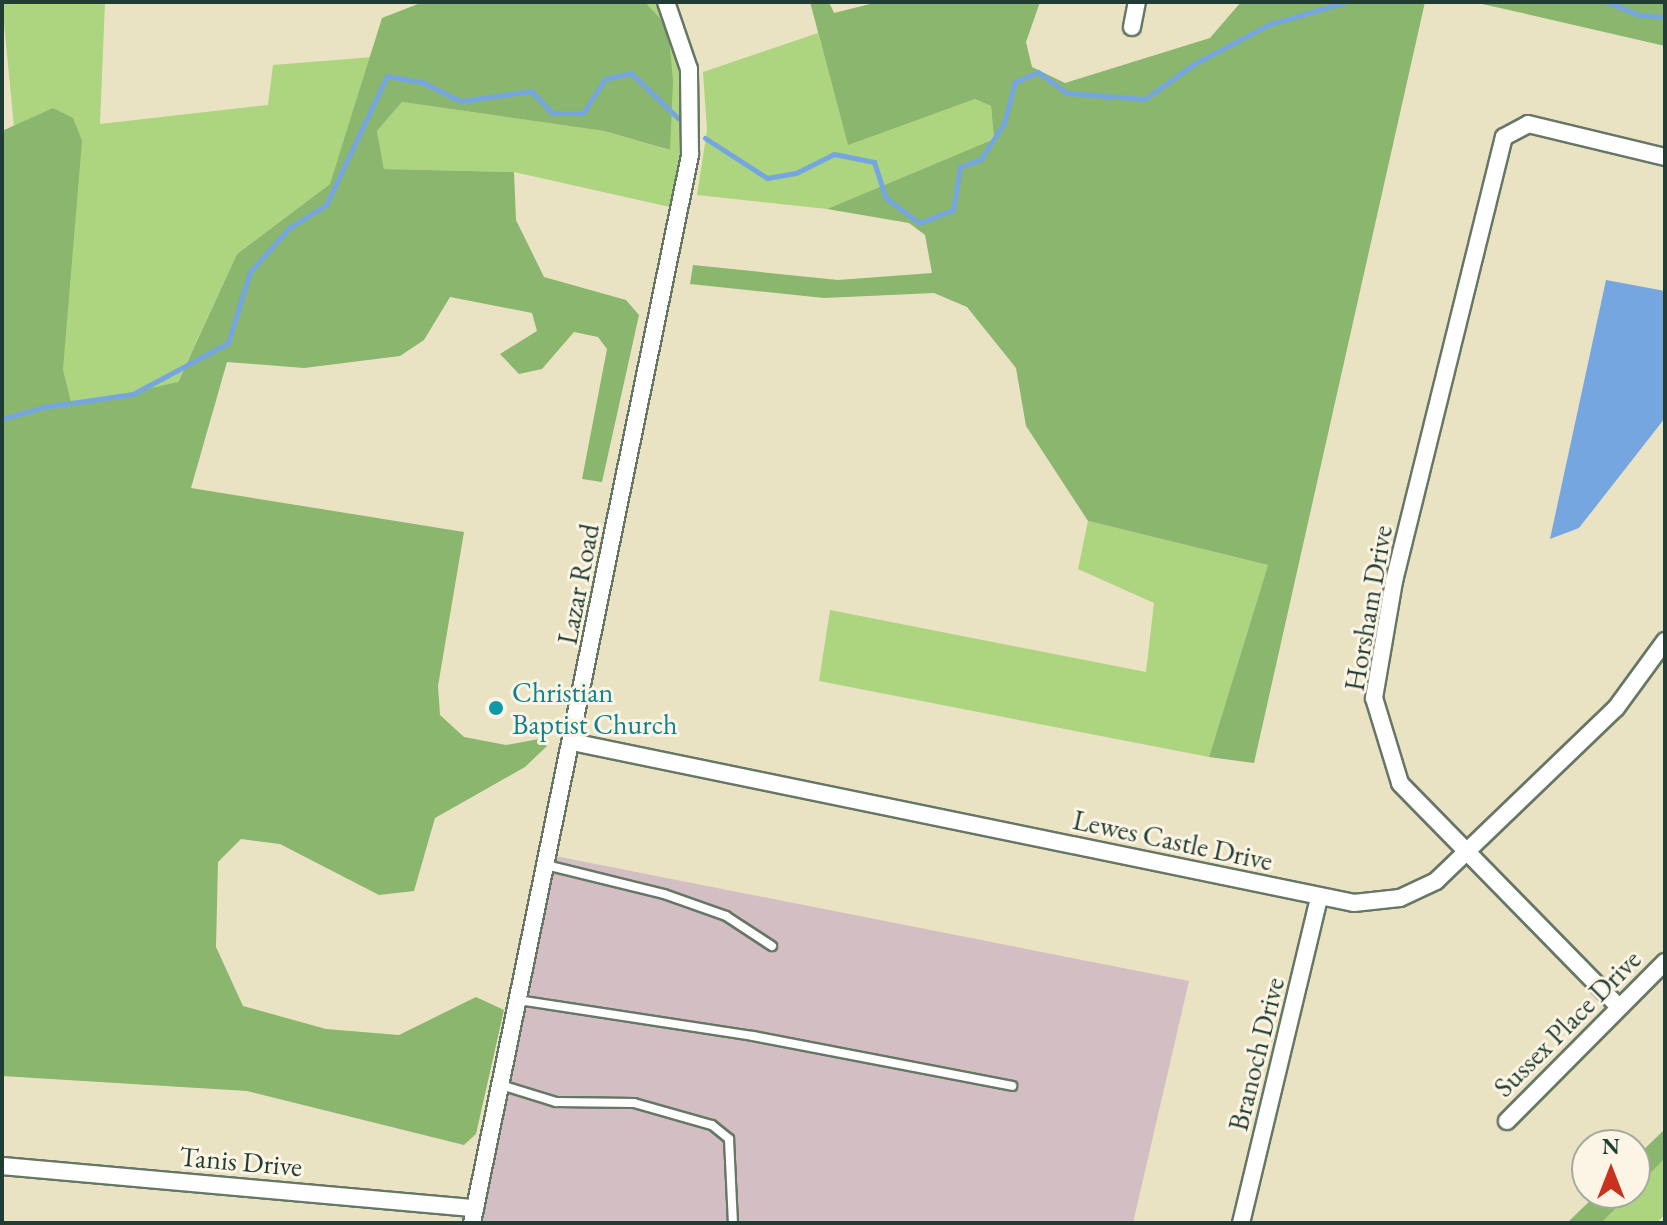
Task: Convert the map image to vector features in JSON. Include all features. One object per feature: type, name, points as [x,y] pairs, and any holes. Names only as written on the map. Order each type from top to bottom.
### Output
[{"type":"street","name":"Lazar Road","points":[[473,1215],[690,155],[689,69],[666,2]]},
{"type":"street","points":[[1132,27],[1137,2]]},
{"type":"street","name":"Horsham Drive","points":[[1619,1007],[1464,853],[1400,783],[1374,698],[1394,581],[1504,137],[1528,124],[1665,157]]},
{"type":"street","name":"Lewes Castle Drive","points":[[572,742],[1354,903],[1400,898],[1436,881],[1616,708],[1665,641]]},
{"type":"street","name":"Branoch Drive","points":[[1241,1223],[1319,897]]},
{"type":"street","name":"Sussex Place Drive","points":[[1507,1121],[1665,962]]},
{"type":"street","name":"Tanis Drive","points":[[2,1166],[473,1215]]},
{"type":"lane","points":[[545,865],[626,882],[726,916],[772,946]]},
{"type":"lane","points":[[518,1000],[753,1036],[1012,1086]]},
{"type":"lane","points":[[501,1085],[556,1102],[634,1103],[712,1125],[729,1139],[733,1223]]},
{"type":"shaded area","points":[[555,856],[1189,981],[1133,1223],[480,1223]]},
{"type":"green space","points":[[2,2],[105,2],[100,124],[268,105],[273,65],[373,57],[330,184],[237,254],[177,383],[72,407],[63,369],[54,108],[14,127]]},
{"type":"green space","points":[[423,2],[645,2],[668,27],[673,81],[670,150],[604,131],[402,102],[377,131],[384,169],[514,172],[516,220],[544,277],[626,300],[639,315],[602,482],[582,479],[607,349],[598,337],[574,332],[542,369],[519,374],[500,354],[537,331],[532,313],[450,297],[424,340],[400,356],[304,368],[227,362],[191,488],[464,532],[438,686],[440,715],[464,737],[506,745],[539,739],[547,746],[525,767],[435,818],[414,891],[379,895],[280,844],[241,839],[218,862],[216,947],[243,1006],[326,1029],[399,1035],[476,997],[504,1010],[476,1134],[464,1145],[247,1091],[2,1076],[2,131],[53,108],[73,118],[82,141],[63,369],[72,406],[178,382],[237,254],[330,184],[382,18]]},
{"type":"green space","points":[[645,2],[659,2],[668,27]]},
{"type":"green space","points":[[810,2],[829,2],[834,13],[878,2],[1040,2],[1026,42],[1032,67],[1065,83],[1210,38],[1241,2],[1425,2],[1254,763],[1209,757],[1268,565],[1088,521],[1026,426],[1016,368],[967,307],[934,293],[824,298],[690,284],[693,265],[838,280],[932,273],[925,235],[909,223],[827,209],[994,139],[991,106],[975,99],[848,145]]},
{"type":"green space","points":[[1473,2],[1665,2],[1665,46],[1518,12]]},
{"type":"green space","points":[[668,27],[681,81],[683,142],[670,207],[514,172],[384,169],[377,131],[402,102],[604,131],[669,150]]},
{"type":"green space","points":[[818,33],[848,144],[975,99],[991,106],[994,139],[827,209],[697,195],[707,130],[703,72]]},
{"type":"green space","points":[[1088,521],[1268,565],[1209,757],[819,681],[830,610],[1146,672],[1154,603],[1078,569]]},
{"type":"green space","points":[[1665,1129],[1665,1158],[1651,1172],[1651,1143]]},
{"type":"green space","points":[[1665,1158],[1665,1215],[1656,1223],[1601,1223],[1615,1209],[1651,1209],[1651,1172]]},
{"type":"green space","points":[[1581,1209],[1615,1209],[1601,1223],[1567,1223]]},
{"type":"water","points":[[1606,280],[1665,291],[1665,418],[1579,528],[1550,539]]},
{"type":"waterway","points":[[705,138],[767,178],[796,173],[834,154],[874,162],[886,198],[919,223],[953,210],[960,167],[981,159],[1004,123],[1015,82],[1038,72],[1067,93],[1145,99],[1194,64],[1270,24],[1346,2]]},
{"type":"waterway","points":[[1607,2],[1639,15],[1665,17]]},
{"type":"waterway","points":[[2,419],[44,407],[133,394],[228,343],[250,272],[289,228],[326,205],[387,76],[422,82],[460,101],[531,91],[552,113],[583,113],[605,79],[631,73],[678,118]]},
{"type":"place","name":"Christian Baptist Church","points":[[496,708]]}]
